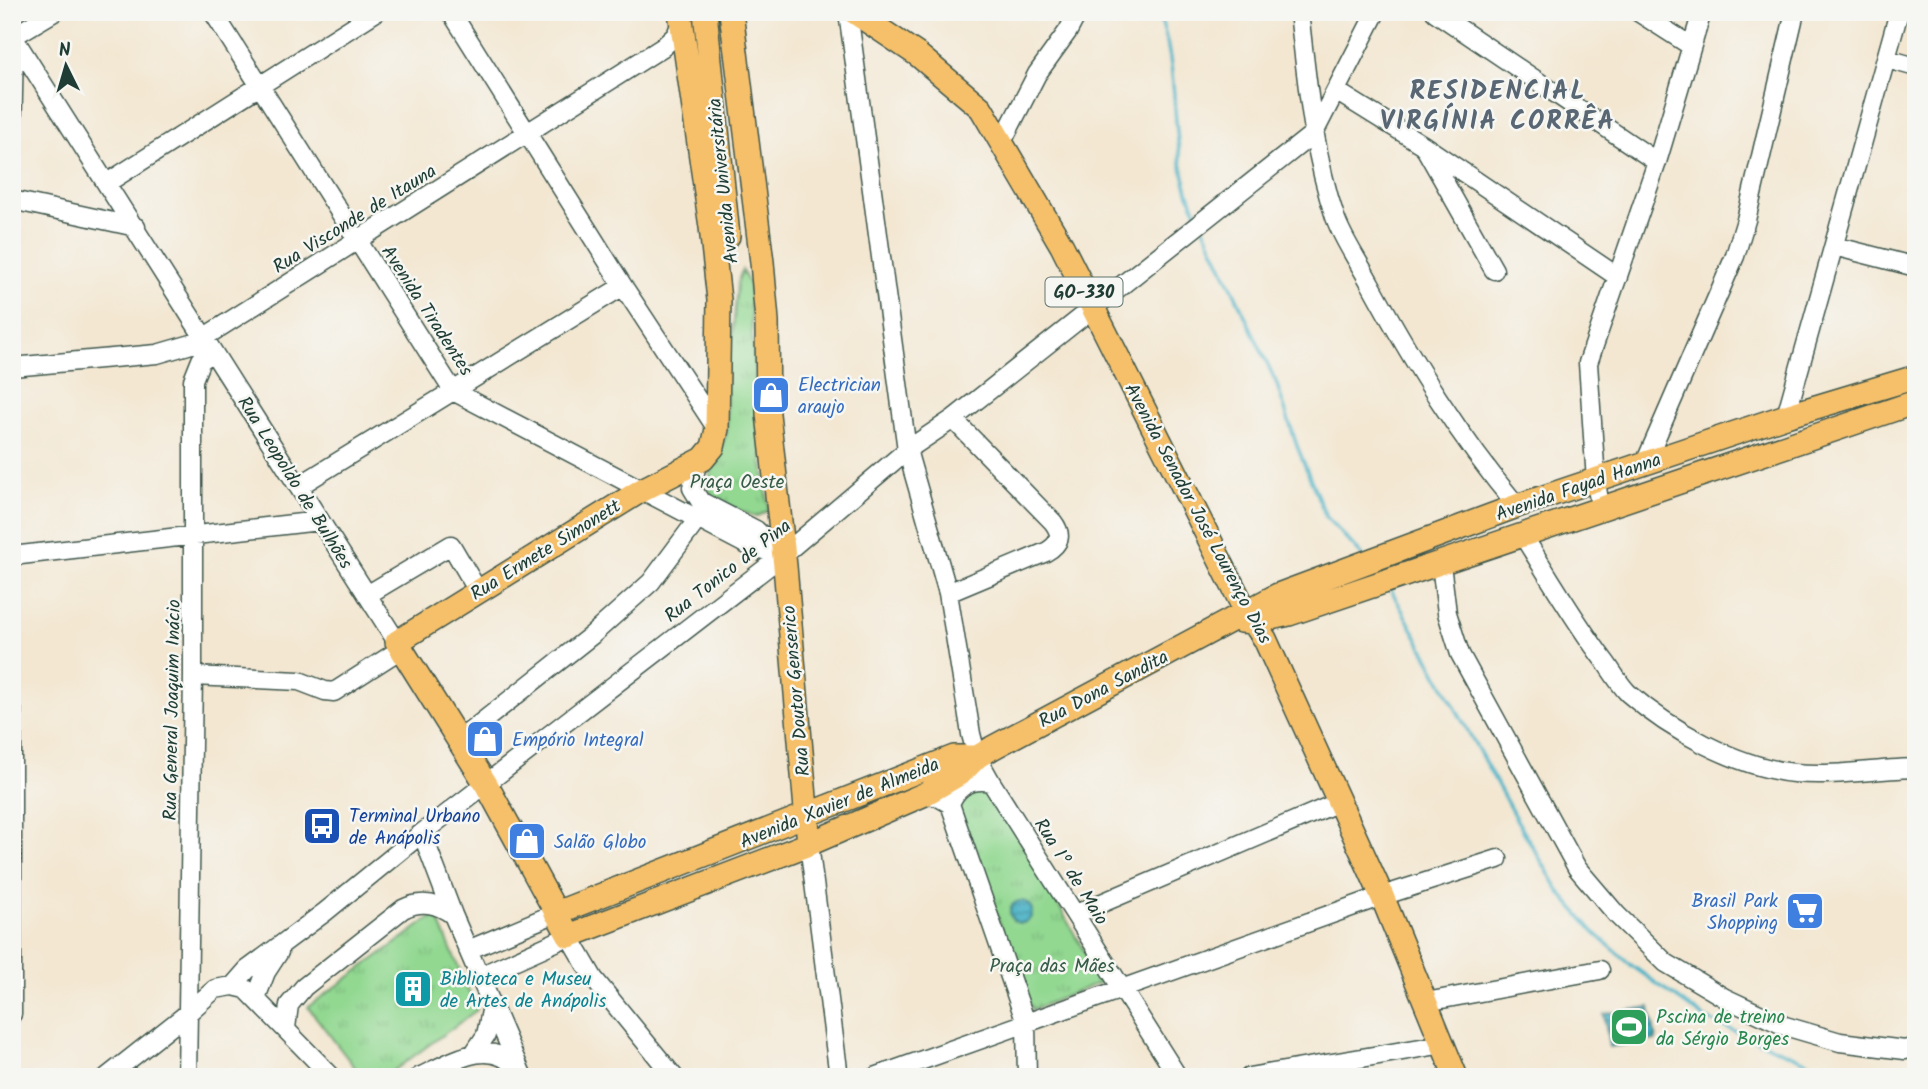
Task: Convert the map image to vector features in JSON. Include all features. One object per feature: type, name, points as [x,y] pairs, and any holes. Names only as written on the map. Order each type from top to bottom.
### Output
[{"type":"main road","name":"Avenida Universitária","points":[[705,12],[732,281],[732,307],[720,349]]},
{"type":"main road","name":"Avenida Universitária","points":[[720,12],[751,261],[766,321]]},
{"type":"main road","name":"Avenida Universitária","points":[[731,12],[757,216],[766,321],[768,414],[783,555]]},
{"type":"main road","points":[[747,12],[744,29],[759,160],[757,216]]},
{"type":"main road","name":"Avenida Senador José Lourenço Dias","points":[[854,12],[918,55],[981,108],[1062,246],[1243,618],[1265,639],[1382,896],[1456,1077]]},
{"type":"main road","name":"Avenida Universitária","points":[[681,16],[712,227],[719,300],[717,429],[709,454],[697,462]]},
{"type":"main road","name":"Avenida Fayad Hanna","points":[[1243,618],[1278,595],[1517,506],[1786,416],[1916,377]]},
{"type":"main road","points":[[1887,386],[1905,405]]},
{"type":"main road","name":"Avenida Fayad Hanna","points":[[1243,618],[1289,614],[1905,405]]},
{"type":"main road","name":"Rua Ermete Simonett","points":[[399,645],[478,591],[642,490],[697,462]]},
{"type":"main road","name":"Rua Doutor Genserico","points":[[783,555],[808,844]]},
{"type":"main road","name":"Rua Dona Sandita","points":[[977,757],[1243,618]]},
{"type":"main road","name":"Rua Leopoldo de Bulhões","points":[[399,645],[486,784],[569,936]]},
{"type":"main road","name":"Avenida Xavier de Almeida","points":[[556,913],[954,757],[977,757]]},
{"type":"main road","name":"Avenida Xavier de Almeida","points":[[569,936],[808,844],[925,794],[961,773],[977,757]]},
{"type":"street","points":[[12,146],[13,37],[54,12]]},
{"type":"street","name":"Avenida Tiradentes","points":[[213,12],[453,391],[749,546],[783,555]]},
{"type":"street","points":[[107,183],[376,12]]},
{"type":"street","points":[[450,12],[622,286],[717,429]]},
{"type":"street","name":"Rua 1º de Maio","points":[[848,12],[907,450],[948,593],[977,757],[1178,1077]]},
{"type":"street","points":[[1002,142],[1037,74],[1068,31],[1078,12]]},
{"type":"street","points":[[1299,12],[1314,133],[1335,219],[1396,332],[1480,461],[1517,506]]},
{"type":"street","points":[[1314,133],[1376,12]]},
{"type":"street","points":[[1435,12],[1657,162]]},
{"type":"street","points":[[1637,12],[1691,46]]},
{"type":"street","points":[[1600,507],[1588,363],[1657,162],[1702,12]]},
{"type":"street","points":[[1646,463],[1735,256],[1746,220],[1794,12]]},
{"type":"street","points":[[1786,416],[1899,12]]},
{"type":"street","name":"Rua Visconde de Itauna","points":[[12,367],[157,354],[191,345],[208,344],[358,240],[668,44],[676,35],[681,16]]},
{"type":"street","name":"Rua Leopoldo de Bulhões","points":[[13,37],[399,645]]},
{"type":"street","points":[[1887,59],[1916,67]]},
{"type":"street","points":[[1336,92],[1423,145],[1618,277]]},
{"type":"street","name":"Rua Tonico de Pina","points":[[188,1013],[215,989],[233,986],[247,970],[783,555],[907,450],[953,419],[1314,133]]},
{"type":"street","points":[[1423,145],[1494,270]]},
{"type":"street","points":[[12,200],[136,228]]},
{"type":"street","points":[[1834,246],[1916,267]]},
{"type":"street","points":[[299,486],[622,286]]},
{"type":"street","name":"Rua General Joaquim Inácio","points":[[187,1077],[193,676],[193,380],[208,344]]},
{"type":"street","points":[[948,593],[1046,552],[1055,547],[1060,538],[1059,530],[1053,522],[953,419]]},
{"type":"street","points":[[697,462],[692,488],[700,501],[756,530],[783,555]]},
{"type":"street","points":[[458,741],[592,635],[642,591],[698,519]]},
{"type":"street","points":[[12,556],[319,521]]},
{"type":"street","points":[[1522,534],[1590,643],[1627,692],[1703,743],[1749,765],[1794,773],[1851,774],[1916,768]]},
{"type":"street","points":[[367,595],[451,545],[478,591]]},
{"type":"street","points":[[1441,564],[1447,613],[1460,654],[1577,868],[1617,915],[1666,963],[1725,998],[1785,1026],[1840,1042],[1905,1050],[1916,1047]]},
{"type":"street","name":"Rua Ermete Simonett","points":[[193,676],[299,681],[334,692],[399,645]]},
{"type":"street","points":[[12,709],[12,1014]]},
{"type":"street","points":[[950,804],[955,793],[965,785],[977,781],[991,782]]},
{"type":"street","points":[[925,794],[950,804],[1026,1023],[1027,1077]]},
{"type":"street","points":[[1076,914],[1339,802]]},
{"type":"street","points":[[422,834],[453,915],[523,1077]]},
{"type":"street","name":"Rua Doutor Genserico","points":[[808,844],[839,1077]]},
{"type":"street","points":[[875,1077],[1382,896],[1498,859]]},
{"type":"street","points":[[286,1028],[289,1004],[304,987],[402,909],[417,904],[432,904],[453,915]]},
{"type":"street","name":"Avenida Xavier de Almeida","points":[[468,950],[556,913]]},
{"type":"street","points":[[569,936],[594,979],[674,1077]]},
{"type":"street","name":"Avenida Xavier de Almeida","points":[[480,976],[569,936]]},
{"type":"street","name":"Rua Tonico de Pina","points":[[257,1000],[266,972],[287,941]]},
{"type":"street","points":[[1426,1002],[1600,970]]},
{"type":"street","points":[[233,986],[246,989],[332,1077]]},
{"type":"street","points":[[257,1000],[276,997],[304,987]]},
{"type":"street","points":[[474,1053],[486,1035],[492,1006]]},
{"type":"street","points":[[107,1077],[188,1013]]},
{"type":"street","points":[[1249,1077],[1444,1044]]},
{"type":"street","points":[[419,1077],[474,1053],[488,1052],[502,1056],[514,1065],[523,1077]]},
{"type":"green space","name":"Praça Oeste","points":[[742,270],[749,284],[757,418],[769,510],[756,517],[713,499],[707,483],[727,433],[726,358],[732,343],[737,284]]},
{"type":"green space","name":"Praça das Mães","points":[[963,792],[992,793],[1101,982],[1032,1010],[956,804]]},
{"type":"green space","points":[[436,914],[477,1010],[385,1077],[362,1077],[308,1007]]},
{"type":"water","points":[[1021,901],[1029,904],[1032,912],[1029,920],[1021,923],[1013,920],[1010,912],[1013,904]]},
{"type":"water","name":"Pscina de treino da Sérgio Borges","points":[[1650,1007],[1656,1040],[1609,1047],[1604,1014]]},
{"type":"waterway","points":[[1158,12],[1171,63],[1182,167],[1199,218]]},
{"type":"waterway","points":[[1204,228],[1276,382],[1297,446],[1326,517],[1362,555]]},
{"type":"waterway","points":[[1390,588],[1515,817],[1561,894],[1595,933],[1631,965],[1706,1019],[1813,1064],[1882,1077]]},
{"type":"waterway","points":[[1912,1077],[1916,1076]]},
{"type":"place","name":"Electrician araujo","points":[[771,395]]},
{"type":"place","name":"Empório Integral","points":[[485,739]]},
{"type":"place","name":"Terminal Urbano de Anápolis","points":[[322,826]]},
{"type":"place","name":"Salão Globo","points":[[527,841]]},
{"type":"place","name":"Brasil Park Shopping","points":[[1805,911]]},
{"type":"place","name":"Biblioteca e Museu de Artes de Anápolis","points":[[413,989]]},
{"type":"place","name":"Pscina de treino da Sérgio Borges","points":[[1629,1027]]},
{"type":"district","name":"RESIDENCIAL VIRGÍNIA CORRÊA","points":[[1498,105]]}]
